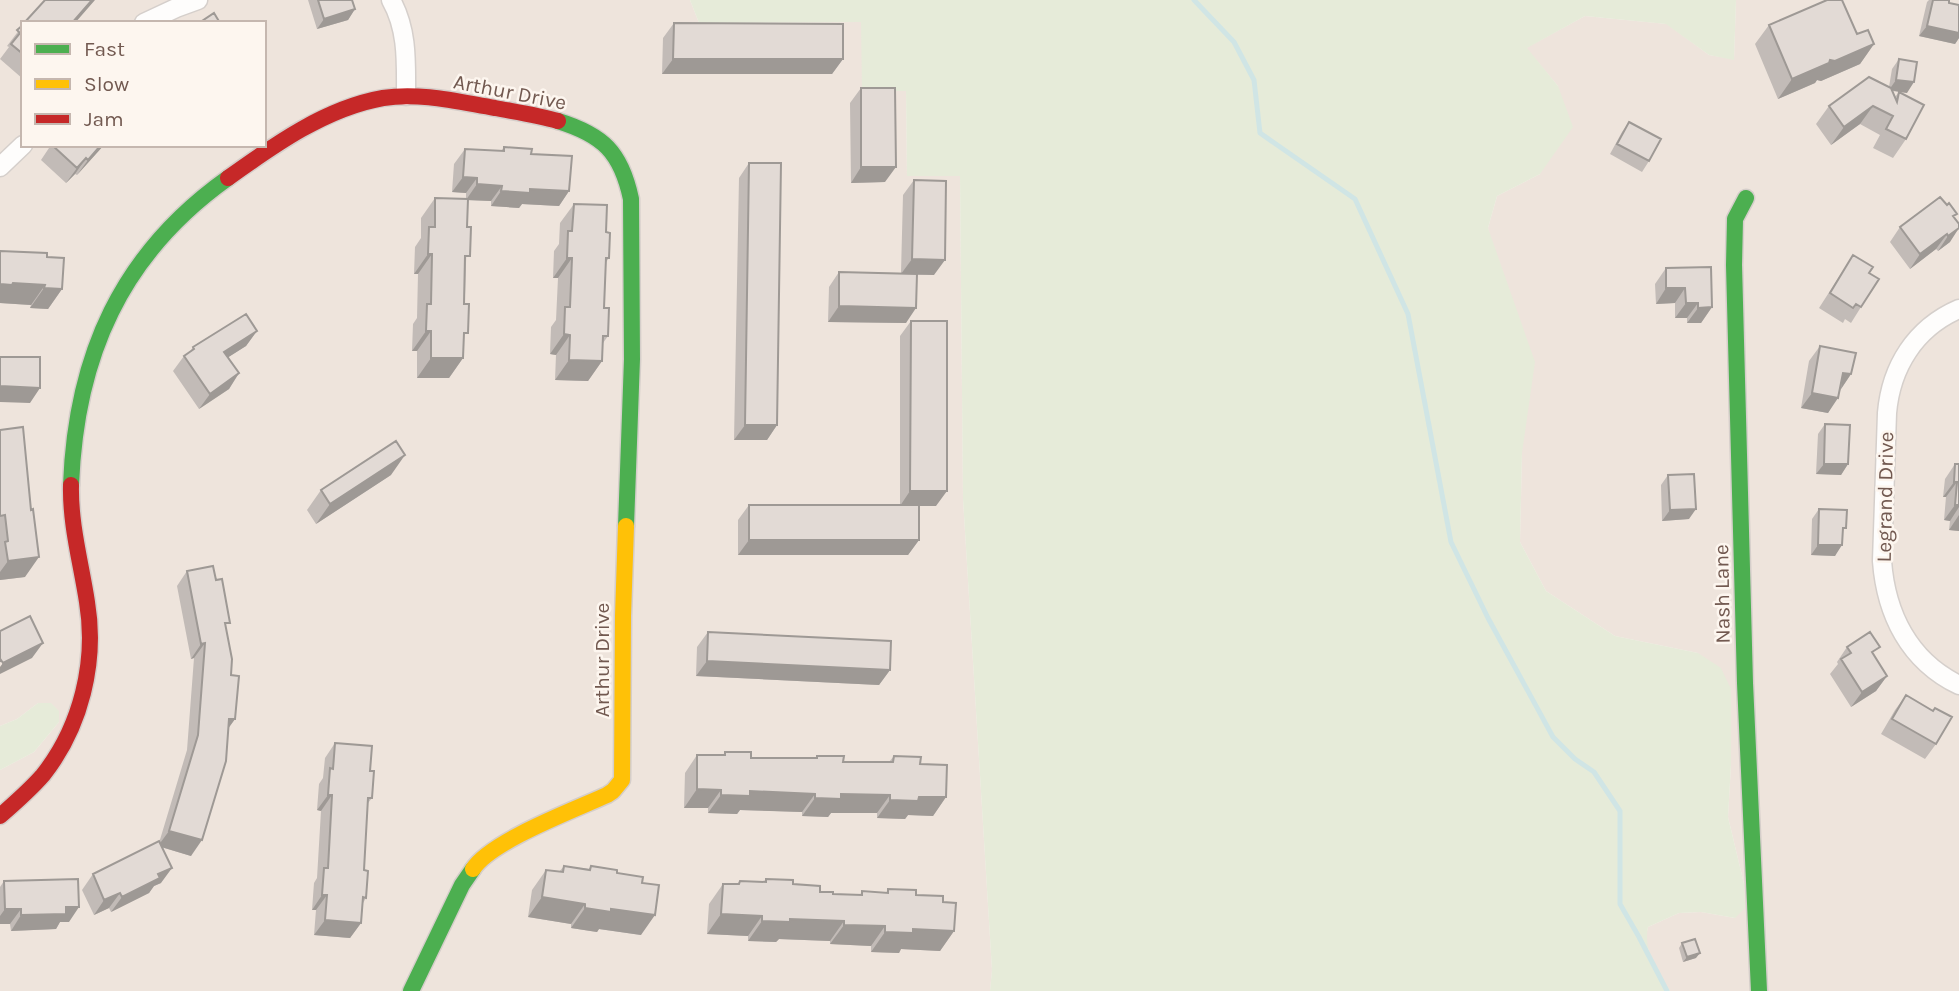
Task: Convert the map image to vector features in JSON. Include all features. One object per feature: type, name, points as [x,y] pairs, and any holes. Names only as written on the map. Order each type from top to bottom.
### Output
[{"type":"street","points":[[148,21],[198,0]]},
{"type":"street","points":[[391,0],[404,34],[407,96]]},
{"type":"street","name":"Arthur Drive","points":[[0,816],[21,800],[49,765],[68,734],[84,694],[89,667],[90,630],[71,509],[71,475],[80,395],[94,352],[127,282],[156,240],[206,192],[238,170],[327,117],[370,101],[407,96],[563,121],[592,135],[611,150],[628,177],[631,199],[632,359],[623,616],[622,780],[619,786],[607,795],[511,839],[477,862],[456,897],[411,991]]},
{"type":"street","points":[[0,167],[21,147]]},
{"type":"street","name":"Nash Lane","points":[[1746,198],[1735,219],[1734,265],[1745,684],[1759,991]]},
{"type":"street","name":"Legrand Drive","points":[[1959,309],[1934,322],[1916,340],[1896,370],[1888,395],[1882,561],[1888,602],[1903,634],[1922,658],[1959,685]]},
{"type":"shaded area","points":[[0,0],[690,0],[699,23],[861,22],[906,91],[907,176],[960,175],[963,499],[992,970],[990,991],[0,991],[0,770],[34,752],[59,722],[38,703],[17,719],[0,726]]},
{"type":"shaded area","points":[[1736,0],[1959,0],[1959,991],[1670,991],[1657,973],[1645,940],[1648,927],[1679,913],[1701,912],[1735,918],[1744,884],[1728,817],[1731,765],[1698,653],[1615,636],[1546,591],[1520,542],[1522,453],[1488,228],[1497,196],[1540,174],[1558,86],[1526,48],[1585,16],[1667,24],[1709,55],[1734,59]]},
{"type":"green space","points":[[690,0],[1736,0],[1734,60],[1709,55],[1666,24],[1585,16],[1527,48],[1558,86],[1573,127],[1540,174],[1497,196],[1488,228],[1535,362],[1522,453],[1520,542],[1546,591],[1615,636],[1698,653],[1721,668],[1731,689],[1728,817],[1744,884],[1745,908],[1735,918],[1701,912],[1679,913],[1648,927],[1649,953],[1670,991],[990,991],[992,970],[963,499],[960,176],[907,176],[906,91],[862,91],[861,22],[699,23]]},
{"type":"green space","points":[[38,703],[51,703],[59,711],[59,722],[34,752],[0,770],[0,726],[17,719]]},
{"type":"building","points":[[45,0],[92,0],[74,21],[26,21]]},
{"type":"building","points":[[318,0],[352,0],[355,9],[324,19]]},
{"type":"building","points":[[1827,0],[1842,0],[1857,34],[1868,30],[1874,44],[1835,61],[1830,60],[1829,63],[1792,79],[1769,25]]},
{"type":"building","points":[[1933,0],[1949,0],[1949,3],[1959,5],[1959,33],[1927,26]]},
{"type":"building","points":[[214,13],[219,21],[202,21]]},
{"type":"building","points":[[674,23],[843,24],[843,59],[673,59]]},
{"type":"building","points":[[21,27],[21,52],[11,44],[20,33],[17,30]]},
{"type":"building","points":[[1899,59],[1917,62],[1914,82],[1896,80]]},
{"type":"building","points":[[1869,77],[1891,88],[1897,102],[1899,92],[1924,105],[1906,139],[1886,129],[1893,116],[1873,106],[1844,127],[1829,106]]},
{"type":"building","points":[[861,88],[895,88],[896,167],[861,167]]},
{"type":"building","points":[[1629,122],[1661,139],[1649,161],[1617,144]]},
{"type":"building","points":[[54,147],[99,147],[77,168]]},
{"type":"building","points":[[504,147],[532,149],[531,154],[572,156],[569,191],[501,191],[502,186],[477,184],[477,178],[463,177],[465,149],[504,151]]},
{"type":"building","points":[[749,163],[781,163],[777,425],[745,425]]},
{"type":"building","points":[[914,180],[946,181],[945,260],[912,259]]},
{"type":"building","points":[[1940,197],[1947,205],[1949,203],[1957,214],[1953,216],[1959,228],[1920,254],[1900,227]]},
{"type":"building","points":[[435,198],[468,199],[470,256],[465,256],[464,304],[469,304],[468,333],[464,333],[463,358],[431,358],[431,331],[426,331],[427,304],[431,304],[432,254],[428,254],[429,227],[435,227]]},
{"type":"building","points":[[574,204],[607,205],[606,232],[610,233],[604,308],[609,308],[608,336],[603,336],[602,361],[569,360],[570,335],[564,334],[565,307],[570,307],[572,258],[567,258],[568,231],[572,231]]},
{"type":"building","points":[[0,251],[47,253],[47,257],[64,258],[62,289],[44,288],[45,285],[0,284]]},
{"type":"building","points":[[1853,255],[1873,267],[1869,273],[1879,279],[1861,307],[1856,304],[1853,308],[1830,293]]},
{"type":"building","points":[[1711,267],[1712,307],[1698,308],[1698,303],[1686,303],[1685,288],[1666,288],[1666,268]]},
{"type":"building","points":[[839,272],[917,274],[916,308],[839,306]]},
{"type":"building","points":[[246,314],[257,331],[224,352],[239,373],[210,394],[184,356],[194,349],[193,347]]},
{"type":"building","points":[[911,321],[947,321],[947,491],[910,491]]},
{"type":"building","points":[[1820,346],[1856,353],[1851,374],[1843,373],[1838,398],[1812,393]]},
{"type":"building","points":[[0,357],[40,357],[40,388],[0,386]]},
{"type":"building","points":[[1825,424],[1850,425],[1848,464],[1824,464]]},
{"type":"building","points":[[23,427],[31,510],[33,509],[39,557],[8,561],[5,515],[0,516],[0,430]]},
{"type":"building","points":[[396,441],[405,455],[330,504],[321,490]]},
{"type":"building","points":[[1955,464],[1959,464],[1959,505],[1955,505]]},
{"type":"building","points":[[1694,474],[1696,509],[1670,510],[1668,475]]},
{"type":"building","points":[[749,505],[919,505],[919,540],[749,540]]},
{"type":"building","points":[[1819,509],[1847,510],[1842,545],[1818,545]]},
{"type":"building","points":[[213,566],[216,580],[222,579],[230,623],[225,623],[232,659],[231,675],[239,676],[235,719],[229,719],[226,761],[202,840],[169,831],[198,735],[205,643],[201,644],[187,571]]},
{"type":"building","points":[[30,616],[43,643],[3,663],[0,661],[0,631]]},
{"type":"building","points":[[708,632],[891,641],[890,670],[707,661]]},
{"type":"building","points":[[1870,632],[1880,647],[1872,652],[1887,676],[1862,692],[1841,659],[1851,653],[1847,647]]},
{"type":"building","points":[[1906,695],[1933,711],[1935,708],[1952,717],[1936,744],[1892,719]]},
{"type":"building","points":[[335,743],[372,746],[370,771],[374,771],[372,798],[368,798],[364,870],[368,871],[361,923],[325,920],[327,895],[322,895],[324,868],[328,868],[332,795],[328,795]]},
{"type":"building","points":[[725,752],[751,752],[751,758],[844,756],[843,762],[893,762],[894,756],[921,757],[920,764],[947,765],[946,797],[919,797],[918,801],[890,800],[890,795],[841,794],[841,799],[815,798],[815,794],[750,791],[750,796],[721,795],[721,790],[697,789],[697,755],[725,755]]},
{"type":"building","points":[[159,841],[172,868],[158,874],[160,878],[122,897],[120,893],[104,900],[93,874]]},
{"type":"building","points":[[564,866],[617,870],[617,873],[643,877],[642,883],[659,885],[655,915],[585,908],[585,904],[542,897],[546,870],[563,872]]},
{"type":"building","points":[[78,879],[79,907],[66,907],[66,914],[21,915],[21,909],[5,909],[4,881]]},
{"type":"building","points":[[766,879],[793,880],[793,884],[820,886],[820,892],[833,894],[862,895],[862,891],[888,893],[888,889],[916,890],[916,895],[943,896],[943,902],[956,903],[954,931],[913,929],[913,933],[885,932],[885,926],[844,925],[844,921],[762,921],[762,916],[721,914],[723,884],[739,884],[740,881],[766,882]]},
{"type":"building","points":[[1695,939],[1700,953],[1687,957],[1682,943]]},
{"type":"waterway","points":[[1194,0],[1234,42],[1254,80],[1260,133],[1355,199],[1408,314],[1451,542],[1488,618],[1553,737],[1575,759],[1594,772],[1620,811],[1620,904],[1667,991]]},
{"type":"traffic: fast","points":[[558,121],[587,132],[608,148],[622,169],[631,199],[632,359],[626,526]]},
{"type":"traffic: fast","points":[[71,485],[75,438],[83,393],[95,351],[111,312],[133,275],[159,240],[191,208],[228,178]]},
{"type":"traffic: fast","points":[[1746,198],[1735,219],[1734,265],[1745,683],[1759,991]]},
{"type":"traffic: fast","points":[[411,991],[462,885],[473,869]]},
{"type":"traffic: slow","points":[[473,869],[483,858],[515,837],[607,795],[622,780],[626,526]]},
{"type":"traffic: jam","points":[[228,178],[301,129],[341,110],[383,98],[439,98],[558,121]]},
{"type":"traffic: jam","points":[[0,816],[38,781],[56,756],[67,736],[83,693],[90,648],[90,625],[74,529],[71,485]]}]
